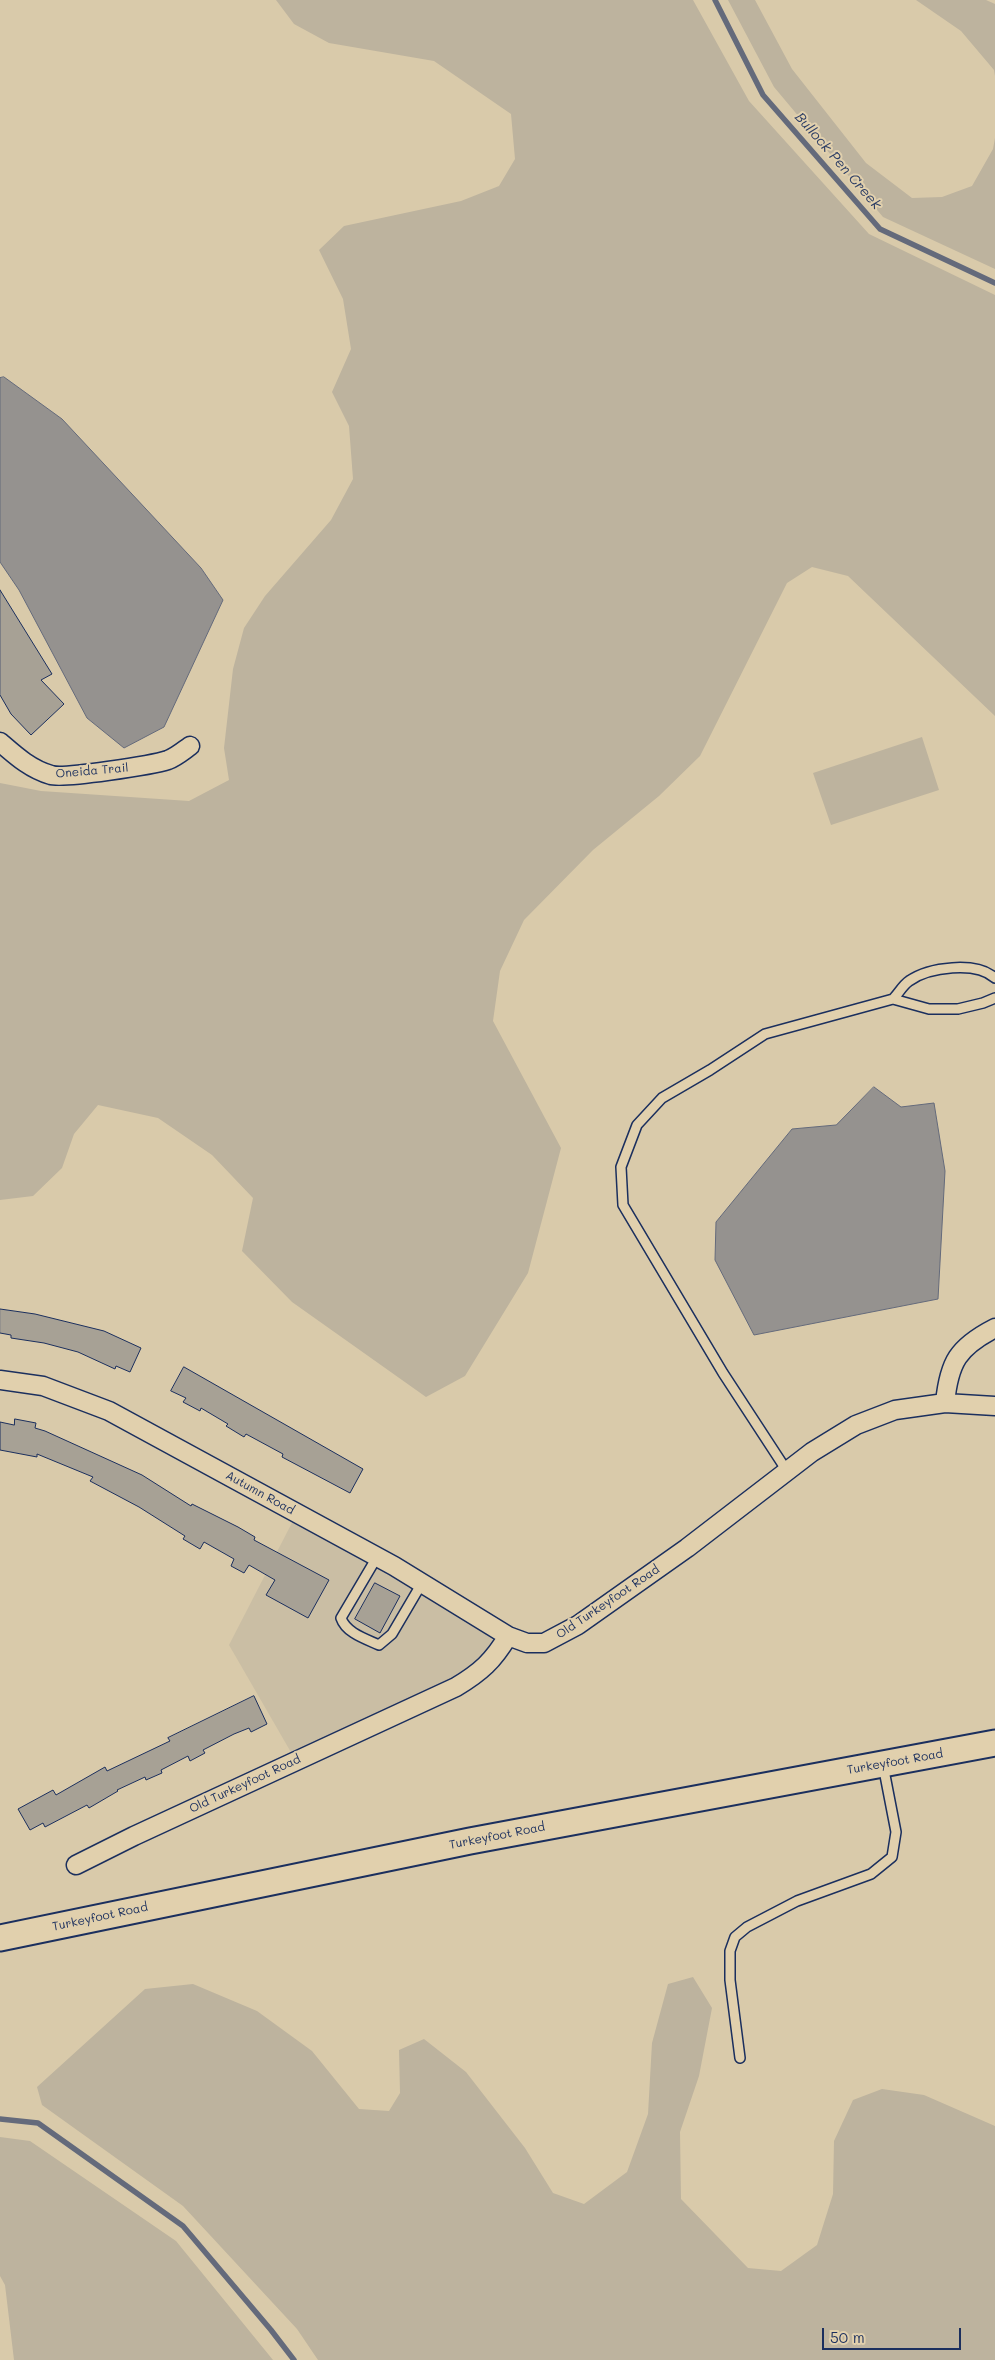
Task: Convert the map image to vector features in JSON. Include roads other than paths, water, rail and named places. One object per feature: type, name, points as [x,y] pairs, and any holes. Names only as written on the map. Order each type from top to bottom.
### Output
[{"type":"main road","name":"Turkeyfoot Road","points":[[0,1938],[470,1841],[995,1743]]},
{"type":"street","name":"Oneida Trail","points":[[0,742],[33,768],[52,776],[149,766],[170,759],[190,746]]},
{"type":"street","points":[[945,1403],[948,1378],[956,1359],[972,1340],[995,1328]]},
{"type":"street","name":"Autumn Road","points":[[0,1380],[43,1386],[109,1411],[377,1557],[508,1636]]},
{"type":"street","name":"Old Turkeyfoot Road","points":[[76,1865],[134,1836],[456,1687],[481,1672],[496,1656],[508,1636],[528,1643],[544,1643],[578,1625],[687,1548],[812,1452],[856,1425],[895,1410],[945,1403],[995,1406]]},
{"type":"lane","points":[[893,999],[908,981],[930,973],[956,967],[976,968],[995,978]]},
{"type":"lane","points":[[787,1472],[723,1373],[623,1205],[621,1167],[637,1125],[662,1098],[710,1070],[765,1034],[893,999],[929,1009],[958,1008],[983,1004],[995,998]]},
{"type":"lane","points":[[377,1557],[341,1618],[343,1623],[356,1634],[379,1645],[392,1634],[422,1583]]},
{"type":"lane","points":[[740,2058],[730,1980],[730,1951],[735,1937],[748,1927],[797,1901],[871,1874],[892,1857],[896,1832],[882,1764]]},
{"type":"waterway","name":"Bullock Pen Creek","points":[[715,0],[763,95],[880,229],[995,283]]},
{"type":"waterway","points":[[0,2119],[38,2123],[183,2226],[294,2360]]}]
